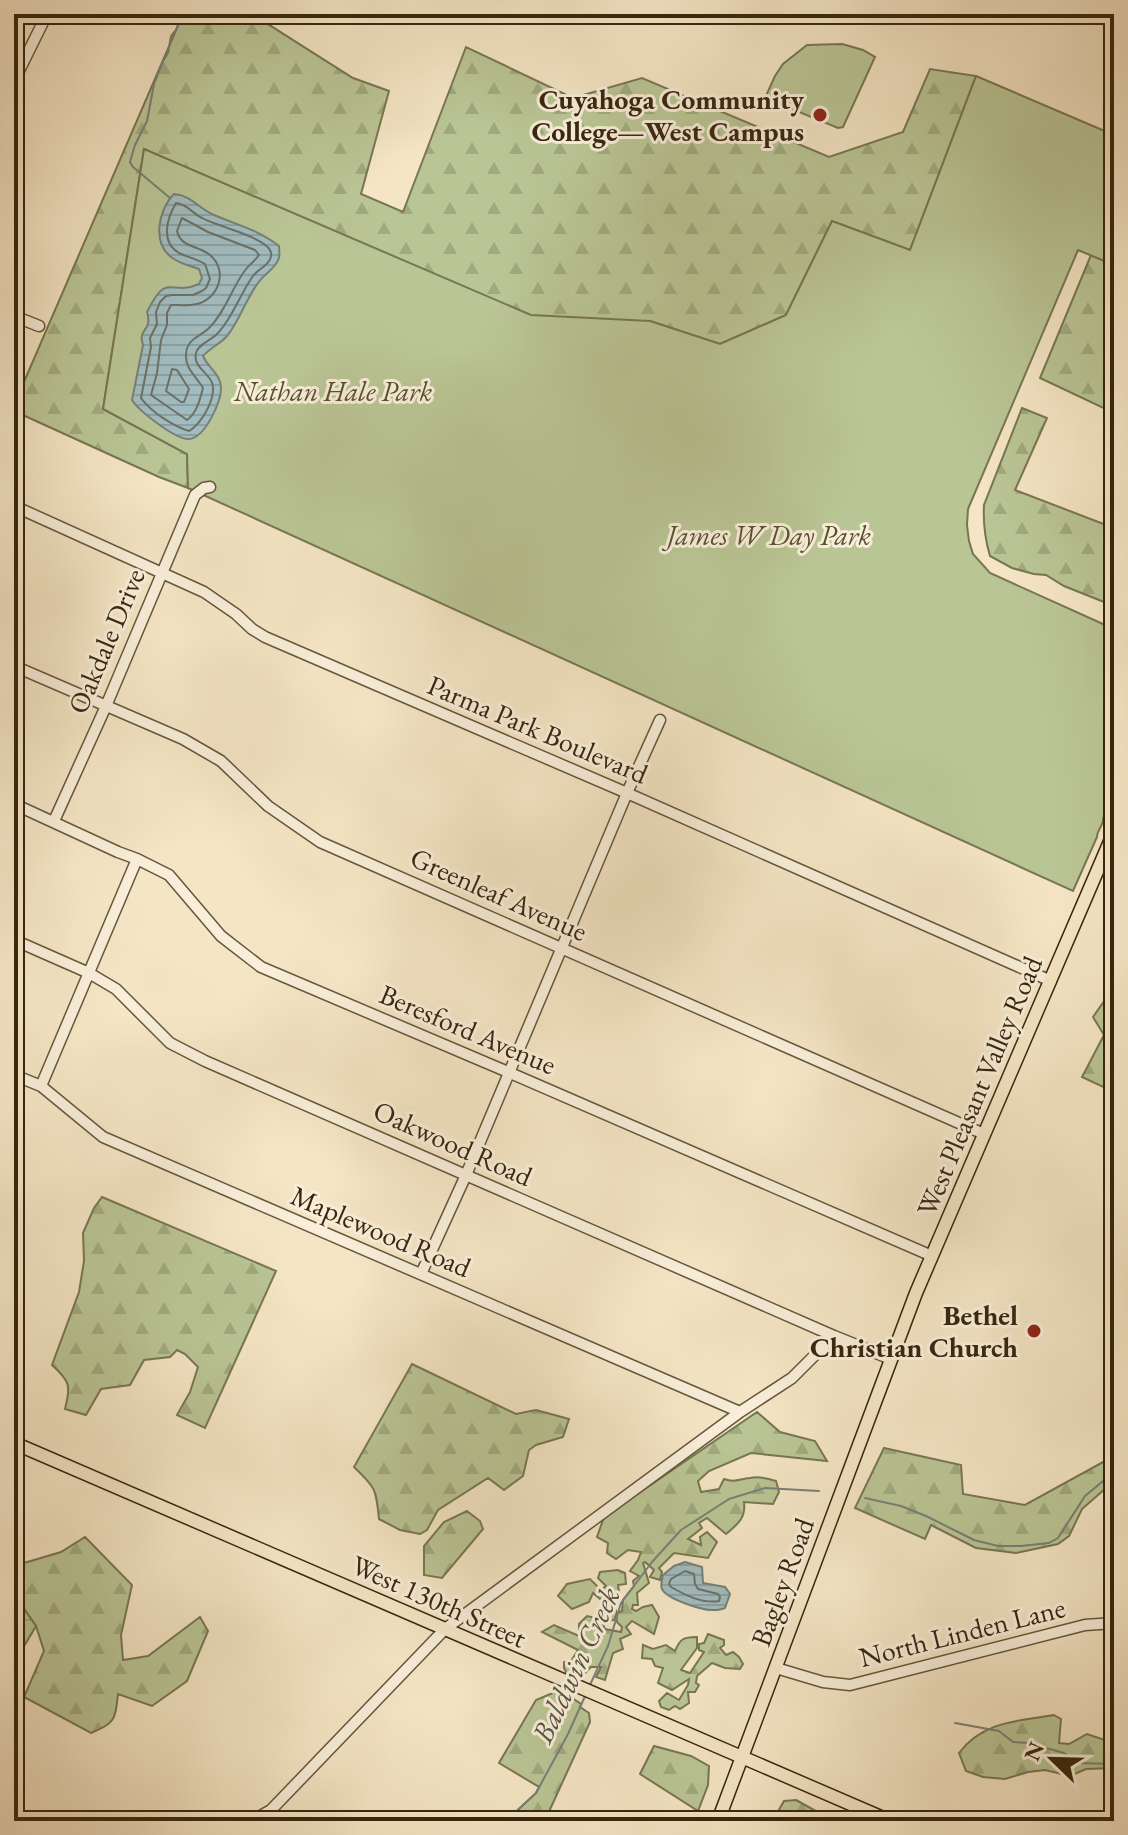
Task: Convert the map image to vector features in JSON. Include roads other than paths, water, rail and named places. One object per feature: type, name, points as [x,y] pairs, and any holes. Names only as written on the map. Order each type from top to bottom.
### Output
[{"type":"main road","name":"West Pleasant Valley Road","points":[[891,1359],[1114,832]]},
{"type":"main road","name":"Bagley Road","points":[[718,1821],[891,1359]]},
{"type":"main road","name":"West 130th Street","points":[[14,1443],[890,1821]]},
{"type":"street","points":[[14,81],[47,14]]},
{"type":"street","points":[[14,316],[39,326]]},
{"type":"street","name":"Oakdale Drive","points":[[54,821],[195,495],[210,487]]},
{"type":"street","name":"Parma Park Boulevard","points":[[14,506],[204,592],[265,637],[1051,981]]},
{"type":"street","name":"Greenleaf Avenue","points":[[14,666],[183,739],[221,761],[268,806],[320,842],[984,1134]]},
{"type":"street","points":[[421,1274],[660,720]]},
{"type":"street","name":"Beresford Avenue","points":[[14,804],[169,875],[221,936],[261,967],[932,1256]]},
{"type":"street","points":[[41,1086],[137,859]]},
{"type":"street","name":"Oakwood Road","points":[[14,940],[89,973],[116,989],[170,1043],[205,1061],[891,1359]]},
{"type":"street","name":"Maplewood Road","points":[[14,1075],[41,1086],[103,1137],[740,1412]]},
{"type":"street","points":[[252,1821],[271,1810],[445,1629],[740,1412],[792,1378],[834,1336]]},
{"type":"street","name":"North Linden Lane","points":[[776,1668],[823,1682],[850,1685],[1085,1625],[1114,1623]]},
{"type":"water","points":[[174,194],[279,246],[276,264],[258,283],[227,336],[203,356],[219,379],[220,394],[206,426],[201,433],[189,439],[158,424],[132,400],[143,345],[142,335],[148,323],[147,312],[154,299],[165,288],[189,287],[199,284],[202,278],[199,269],[174,259],[162,245],[161,218]]},
{"type":"water","points":[[685,1562],[702,1567],[703,1583],[725,1587],[730,1594],[725,1608],[700,1608],[665,1593],[661,1586],[663,1575]]},
{"type":"waterway","points":[[170,198],[130,162],[147,121],[154,84],[182,14]]},
{"type":"waterway","points":[[865,1498],[901,1506],[974,1540],[998,1546],[1021,1546],[1049,1543],[1058,1538],[1085,1496],[1114,1472]]},
{"type":"waterway","name":"Baldwin Creek","points":[[590,1685],[608,1646],[621,1603],[681,1530],[729,1499],[765,1488],[819,1491]]},
{"type":"waterway","name":"Baldwin Creek","points":[[506,1821],[536,1793],[586,1694]]},
{"type":"waterway","points":[[955,1723],[999,1731],[1013,1742],[1064,1753],[1078,1763],[1114,1764]]},
{"type":"place","name":"Cuyahoga Community College—West Campus","points":[[820,115]]},
{"type":"place","name":"Bethel Christian Church","points":[[1034,1331]]},
{"type":"park label","name":"Nathan Hale Park","points":[[333,391]]},
{"type":"park label","name":"James W Day Park","points":[[769,535]]}]
